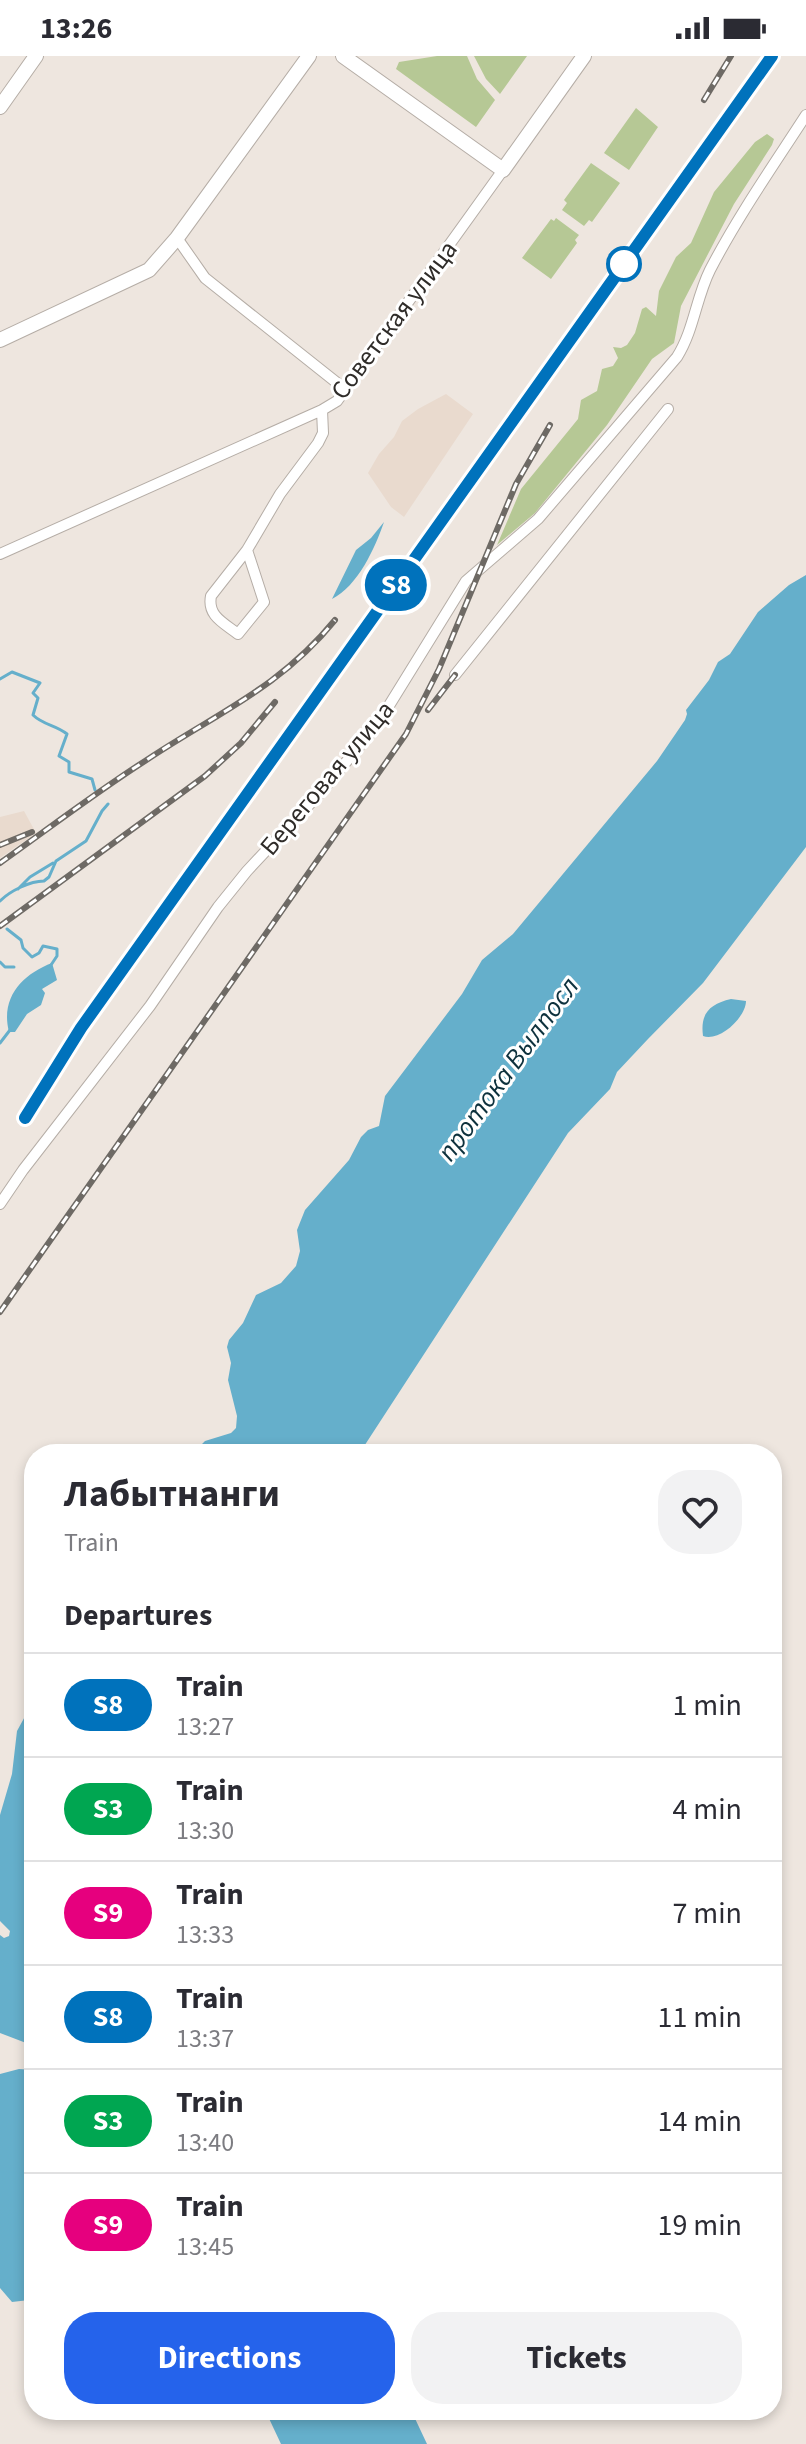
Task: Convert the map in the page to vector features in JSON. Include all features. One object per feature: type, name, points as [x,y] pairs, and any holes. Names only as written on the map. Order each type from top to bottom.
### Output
[{"type":"street","points":[[0,107],[36,56]]},
{"type":"street","points":[[0,340],[149,270],[177,238],[309,56]]},
{"type":"street","points":[[343,56],[503,170]]},
{"type":"street","name":"Советская улица","points":[[0,554],[337,401],[584,56]]},
{"type":"street","name":"Береговая улица","points":[[0,1204],[150,1006],[218,907],[377,725],[466,581],[538,519],[677,357],[719,254],[806,115]]},
{"type":"street","points":[[177,238],[205,278],[346,390]]},
{"type":"street","points":[[455,675],[668,409]]},
{"type":"street","points":[[247,550],[264,602],[238,634],[212,614],[210,601],[215,588],[247,550],[280,494],[321,438],[322,410]]},
{"type":"shaded area","points":[[446,394],[473,414],[404,517],[391,507],[368,473],[402,421]]},
{"type":"shaded area","points":[[24,811],[36,833],[0,858],[0,817]]},
{"type":"green space","points":[[437,56],[467,56],[477,79],[495,100],[476,127],[396,69],[399,62]]},
{"type":"green space","points":[[474,56],[527,56],[500,94],[486,79]]},
{"type":"green space","points":[[636,108],[658,127],[629,170],[604,153]]},
{"type":"green space","points":[[767,134],[774,139],[772,145],[734,204],[681,306],[674,343],[652,359],[607,425],[535,513],[497,545],[521,489],[578,419],[581,400],[597,391],[602,369],[613,366],[618,358],[613,347],[627,345],[635,333],[642,309],[646,307],[656,316],[659,291],[676,257],[691,243],[714,192],[755,142]]},
{"type":"green space","points":[[591,163],[620,183],[592,222],[589,220],[584,226],[562,210],[567,203],[564,200]]},
{"type":"green space","points":[[556,218],[579,235],[575,240],[577,243],[551,279],[522,258],[551,219],[554,221]]},
{"type":"water","points":[[384,522],[358,576],[332,599],[356,550]]},
{"type":"water","name":"протока Вылпосл","points":[[806,575],[806,847],[703,983],[617,1072],[610,1089],[568,1133],[366,1444],[202,1444],[236,1428],[237,1416],[228,1380],[231,1363],[227,1347],[229,1340],[243,1323],[256,1295],[281,1283],[296,1266],[300,1251],[297,1230],[305,1210],[349,1160],[361,1137],[379,1126],[385,1096],[462,994],[482,960],[513,934],[657,761],[718,662],[730,654],[758,612],[789,585]]},
{"type":"water","points":[[52,963],[57,980],[42,989],[45,993],[41,1005],[27,1014],[15,1032],[9,1032],[8,1008],[16,988],[23,980]]},
{"type":"water","points":[[731,999],[746,1001],[737,1021],[724,1032],[703,1036],[703,1021],[708,1011]]},
{"type":"water","points":[[24,1718],[24,2042],[0,2033],[0,1935],[4,1938],[9,1936],[10,1931],[0,1921],[0,1815],[12,1774],[17,1731]]},
{"type":"water","points":[[24,2069],[24,2301],[12,2302],[0,2288],[0,2074]]},
{"type":"water","points":[[270,2420],[416,2420],[427,2444],[281,2444]]},
{"type":"waterway","points":[[0,679],[12,672],[40,683],[33,693],[38,698],[33,715],[67,734],[59,756],[69,762],[69,772],[92,779],[95,790]]},
{"type":"waterway","points":[[0,901],[20,887],[49,877],[56,861],[86,841],[108,804]]},
{"type":"waterway","points":[[18,889],[30,877],[53,863]]},
{"type":"waterway","points":[[7,929],[21,940],[23,948],[32,957],[43,946],[57,949],[57,956],[51,965]]},
{"type":"waterway","points":[[0,962],[5,967],[14,967]]},
{"type":"waterway","points":[[0,1043],[10,1030]]},
{"type":"railway","points":[[704,100],[731,56]]},
{"type":"railway","points":[[25,1118],[81,1028],[772,56]]},
{"type":"railway","points":[[0,1312],[406,734],[439,669],[516,484],[550,425]]},
{"type":"railway","points":[[0,863],[126,773],[269,682],[314,644],[335,620]]},
{"type":"railway","points":[[428,710],[455,675]]},
{"type":"railway","points":[[0,926],[205,776],[241,743],[275,702]]},
{"type":"railway","points":[[0,845],[32,832]]},
{"type":"train","name":"S8","points":[[25,1118],[81,1028],[772,56]]}]
